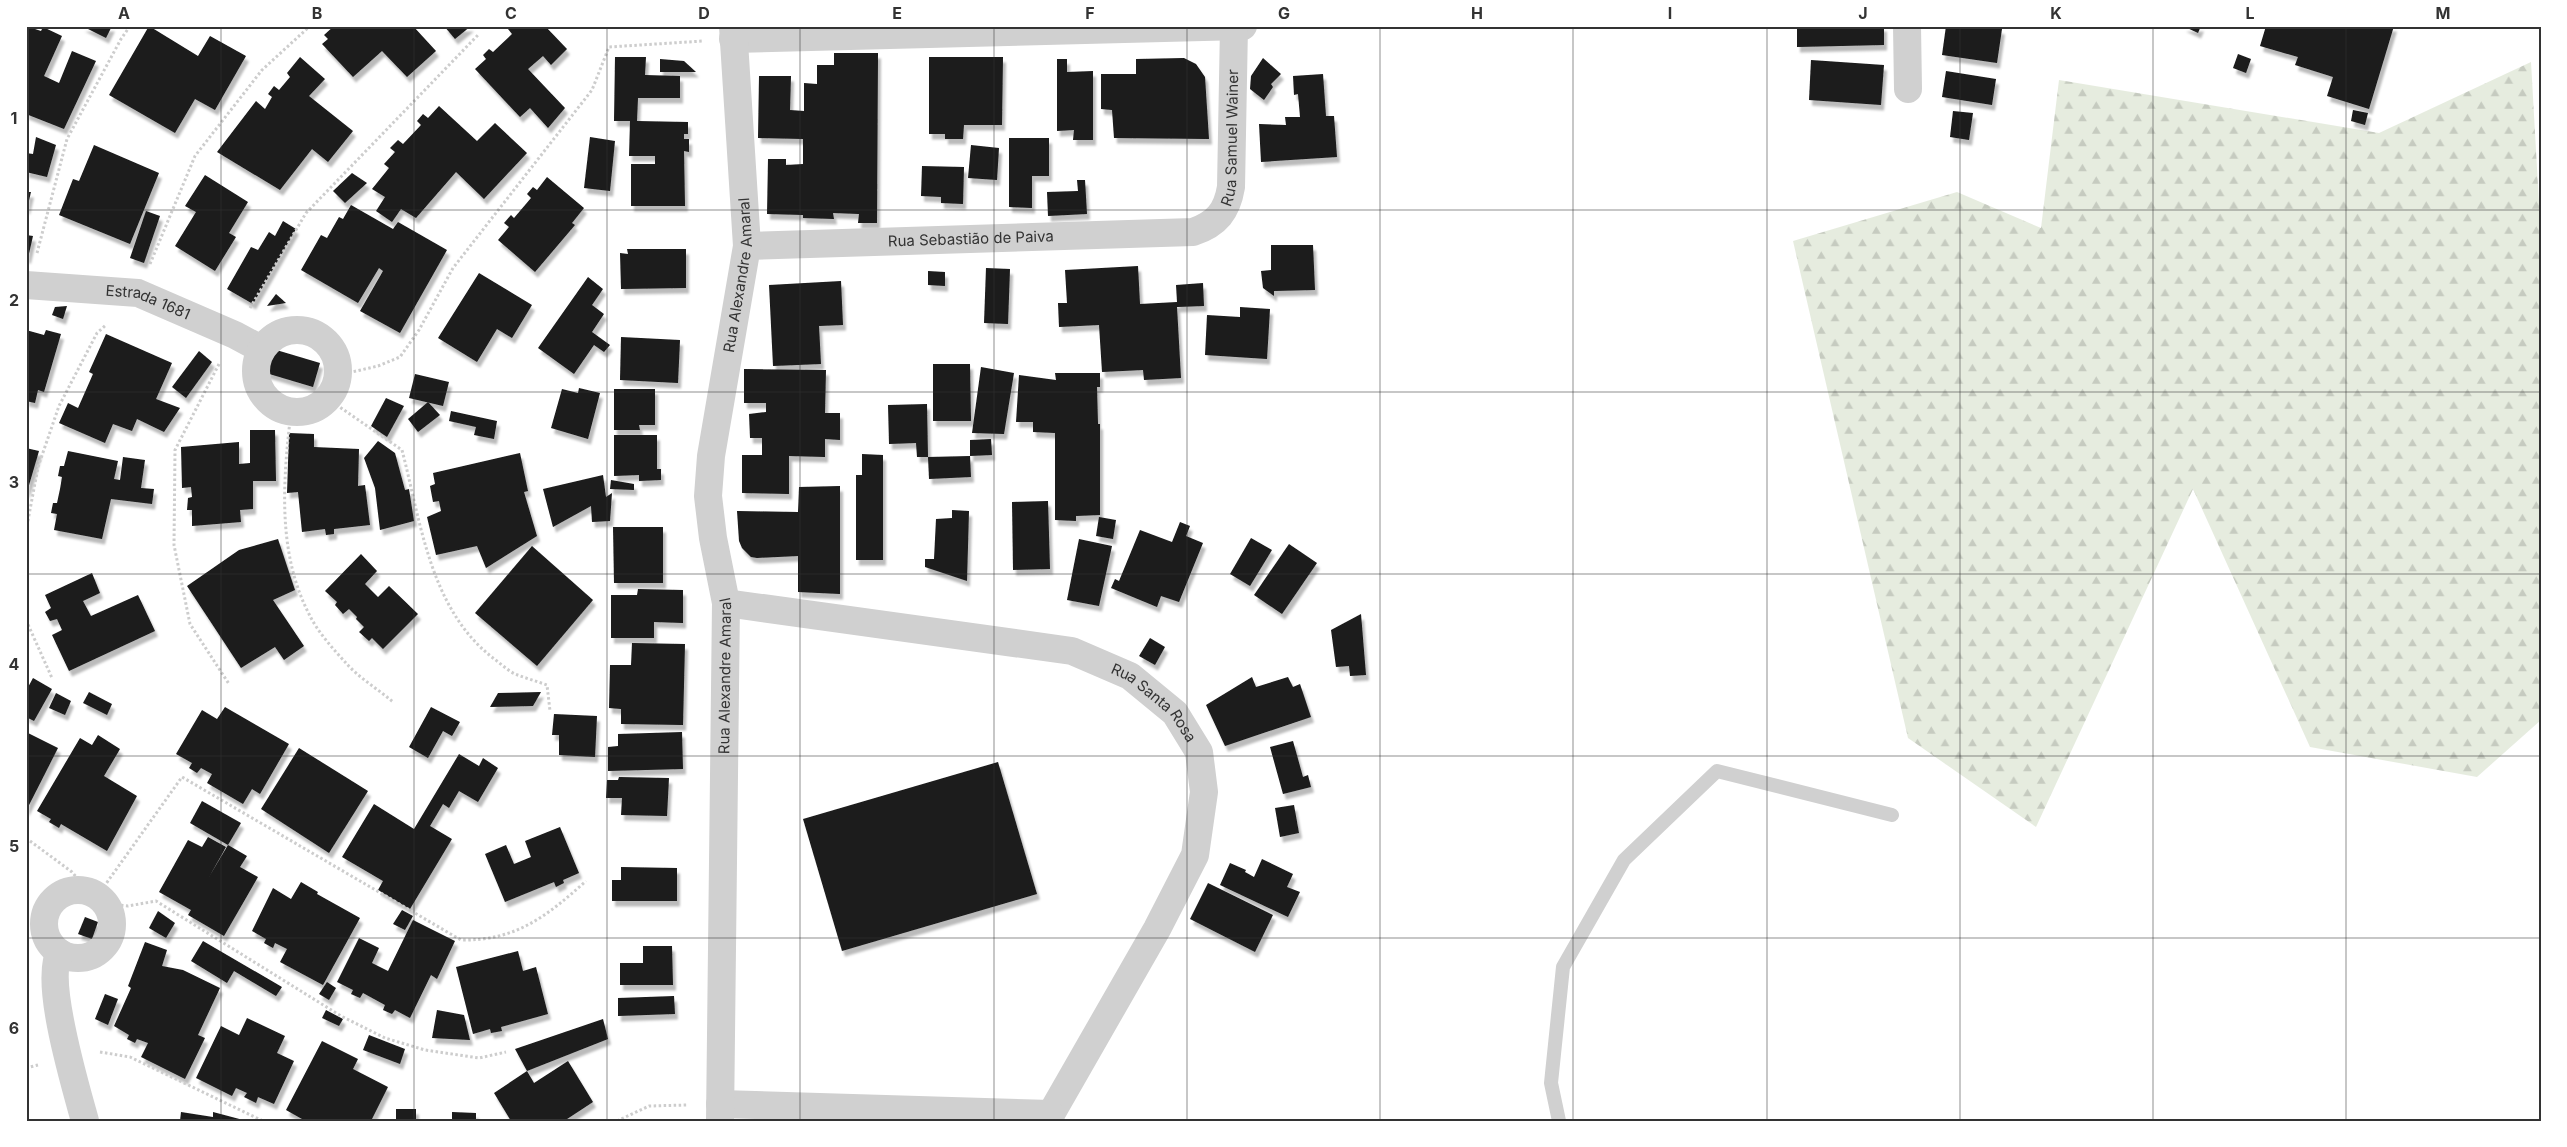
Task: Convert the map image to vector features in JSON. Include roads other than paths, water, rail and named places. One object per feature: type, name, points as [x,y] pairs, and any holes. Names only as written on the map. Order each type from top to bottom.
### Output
[{"type":"street","name":"Rua Samuel Wainer","points":[[1193,232],[1207,227],[1218,219],[1228,202],[1231,187],[1234,26]]},
{"type":"street","points":[[733,32],[1243,26]]},
{"type":"street","points":[[1907,26],[1908,89]]},
{"type":"street","name":"Rua Alexandre Amaral","points":[[720,1112],[726,603],[713,538],[708,496],[711,456],[747,246],[733,32]]},
{"type":"street","name":"Rua Sebastião de Paiva","points":[[747,246],[1193,232]]},
{"type":"street","name":"Estrada 1681","points":[[28,285],[138,293],[235,335],[261,349]]},
{"type":"street","points":[[296,329],[310,331],[322,338],[332,348],[337,361],[339,375],[335,388],[328,399],[317,408],[304,412],[291,412],[278,408],[266,400],[259,388],[255,375],[256,362],[261,349],[270,338],[282,332],[296,329]]},
{"type":"street","name":"Rua Santa Rosa","points":[[726,603],[1072,651],[1130,676],[1176,713],[1199,752],[1204,792],[1194,854],[1157,929],[1049,1118]]},
{"type":"street","points":[[77,889],[98,897],[112,914],[113,926],[110,938],[104,947],[94,954],[83,958],[71,957],[60,953],[52,946],[46,936],[45,914],[57,896],[77,889]]},
{"type":"street","points":[[60,953],[55,961],[55,987],[85,1121]]},
{"type":"street","points":[[720,1112],[1049,1118]]},
{"type":"lane","points":[[1559,1121],[1551,1082],[1563,967],[1624,860],[1717,771],[1892,816]]}]
